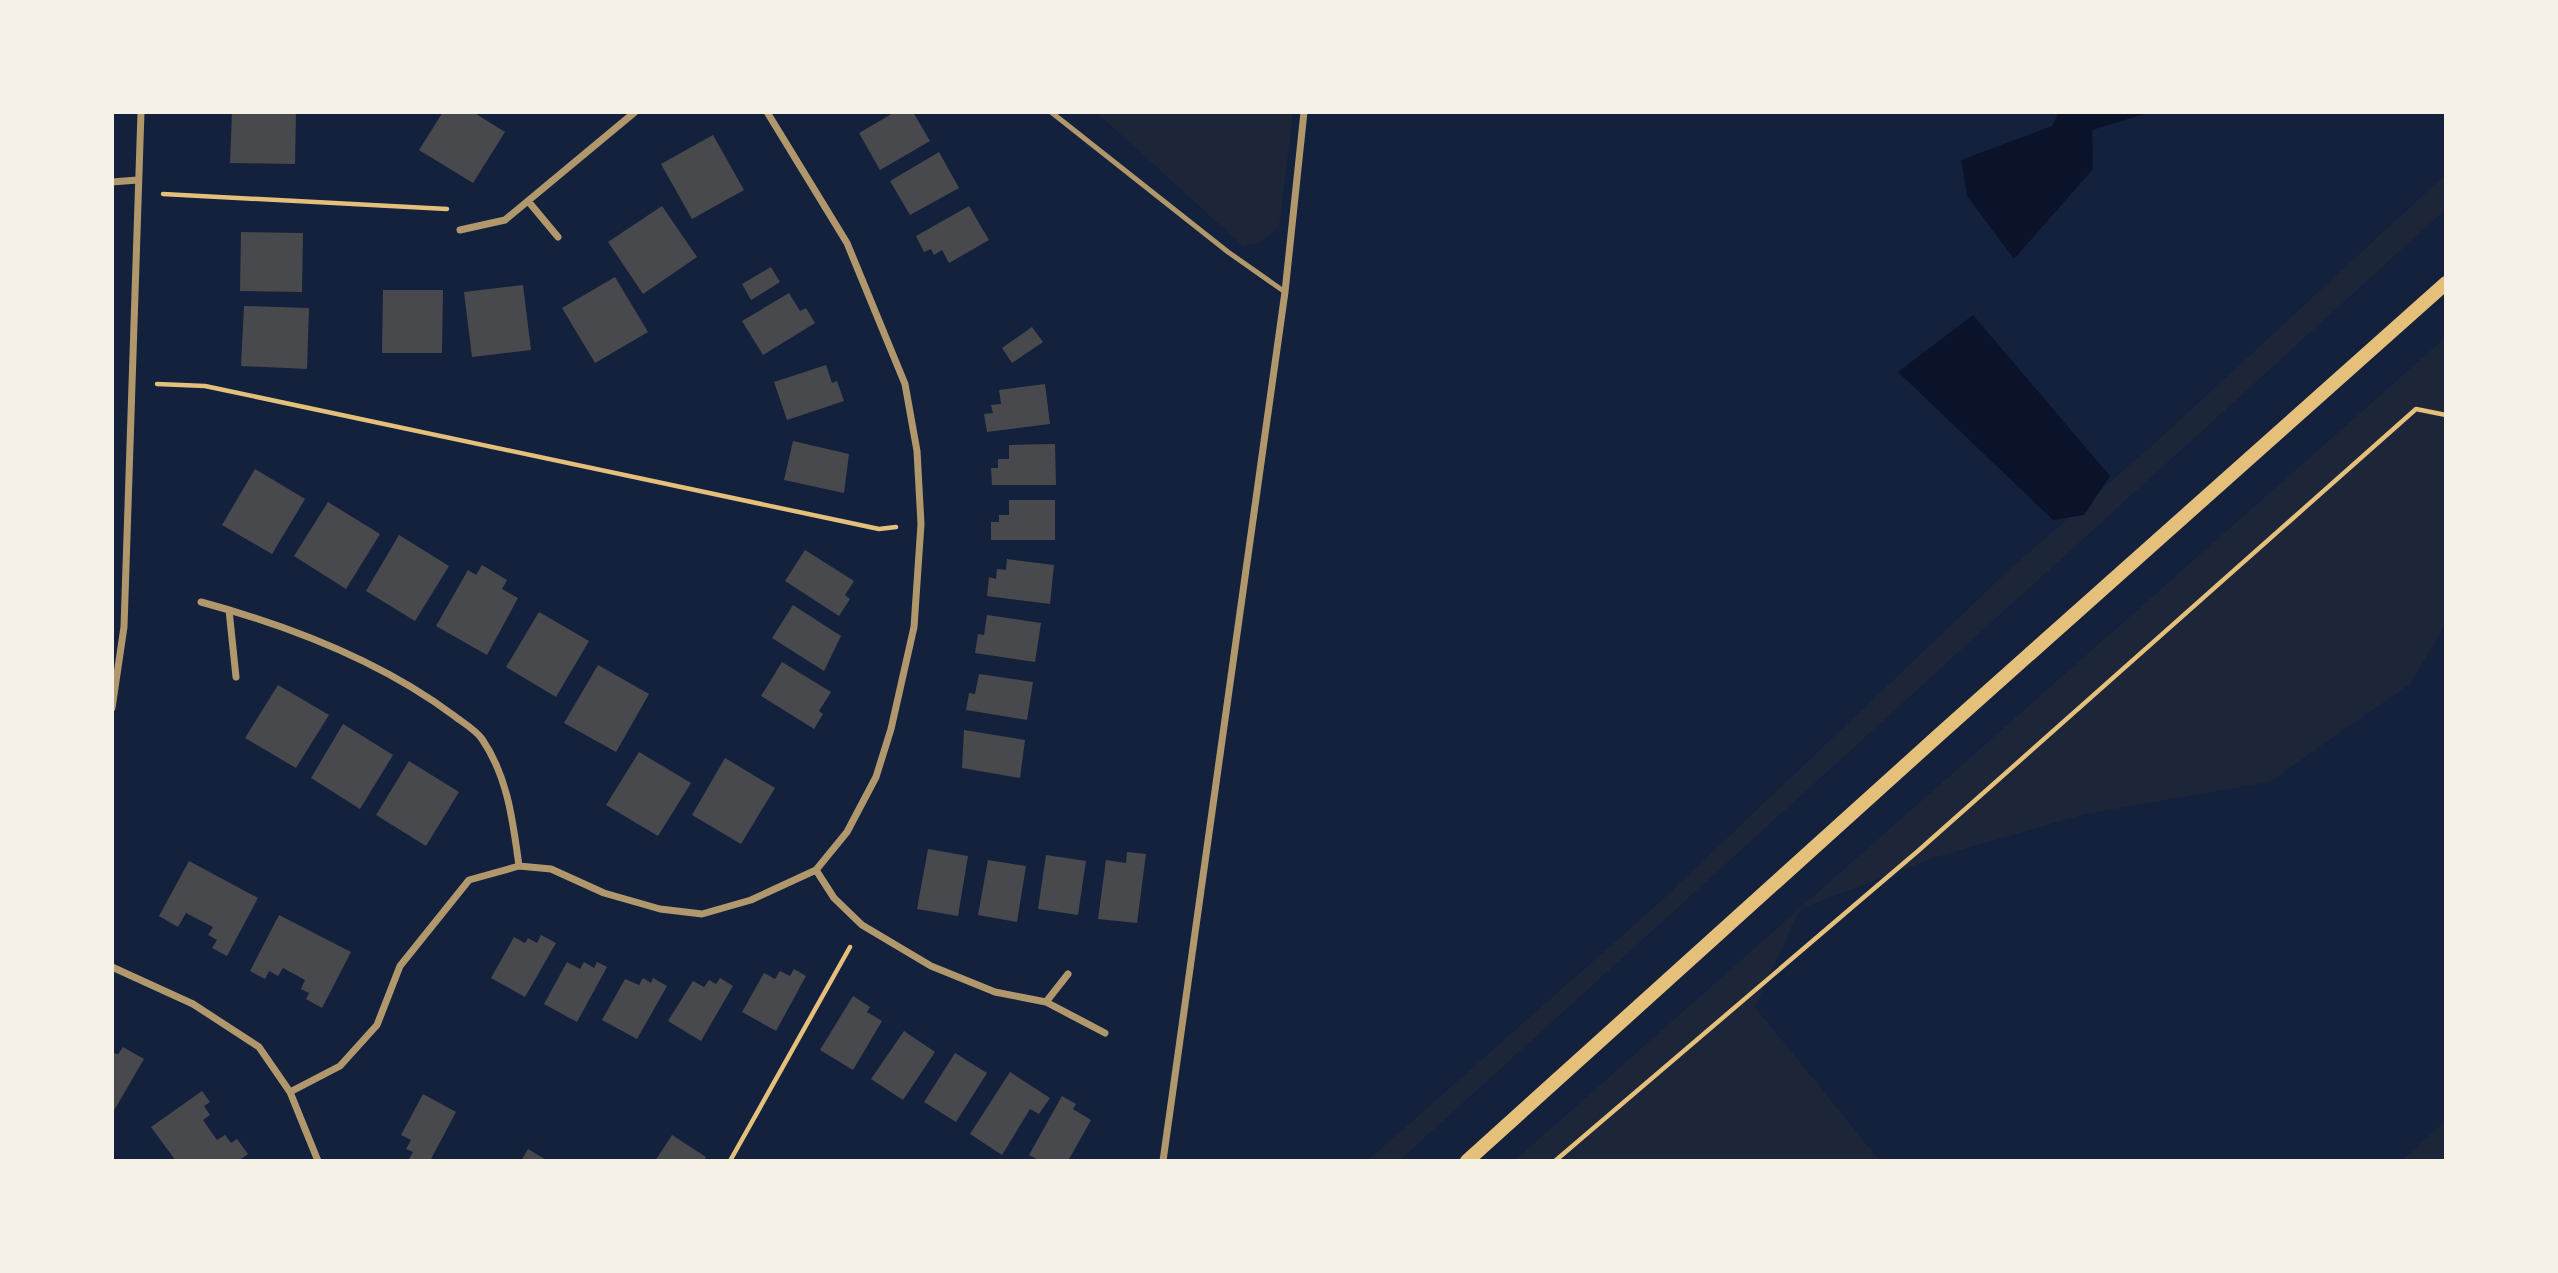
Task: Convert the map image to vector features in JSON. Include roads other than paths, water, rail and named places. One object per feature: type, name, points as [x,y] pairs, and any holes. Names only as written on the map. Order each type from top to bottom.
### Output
[{"type":"main road","points":[[1467,1161],[1940,733],[2446,283]]},
{"type":"street","points":[[112,708],[124,627],[141,112]]},
{"type":"street","points":[[460,230],[505,220],[635,112]]},
{"type":"street","points":[[290,1092],[340,1066],[377,1024],[400,966],[469,880],[519,866],[551,869],[604,893],[660,909],[702,914],[751,900],[816,870],[847,832],[876,777],[891,729],[914,627],[921,524],[917,451],[905,384],[847,243],[767,112]]},
{"type":"street","points":[[1163,1161],[1285,292],[1304,112]]},
{"type":"street","points":[[112,182],[137,180]]},
{"type":"street","points":[[528,201],[558,237]]},
{"type":"street","points":[[201,602],[347,653],[418,690],[481,737],[510,798],[519,866]]},
{"type":"street","points":[[229,610],[236,677]]},
{"type":"street","points":[[816,870],[834,898],[862,925],[931,966],[995,992],[1046,1002],[1105,1033]]},
{"type":"street","points":[[112,967],[193,1004],[259,1047],[290,1092],[318,1161]]},
{"type":"street","points":[[1046,1002],[1068,974]]},
{"type":"lane","points":[[1051,112],[1228,253],[1285,292]]}]
